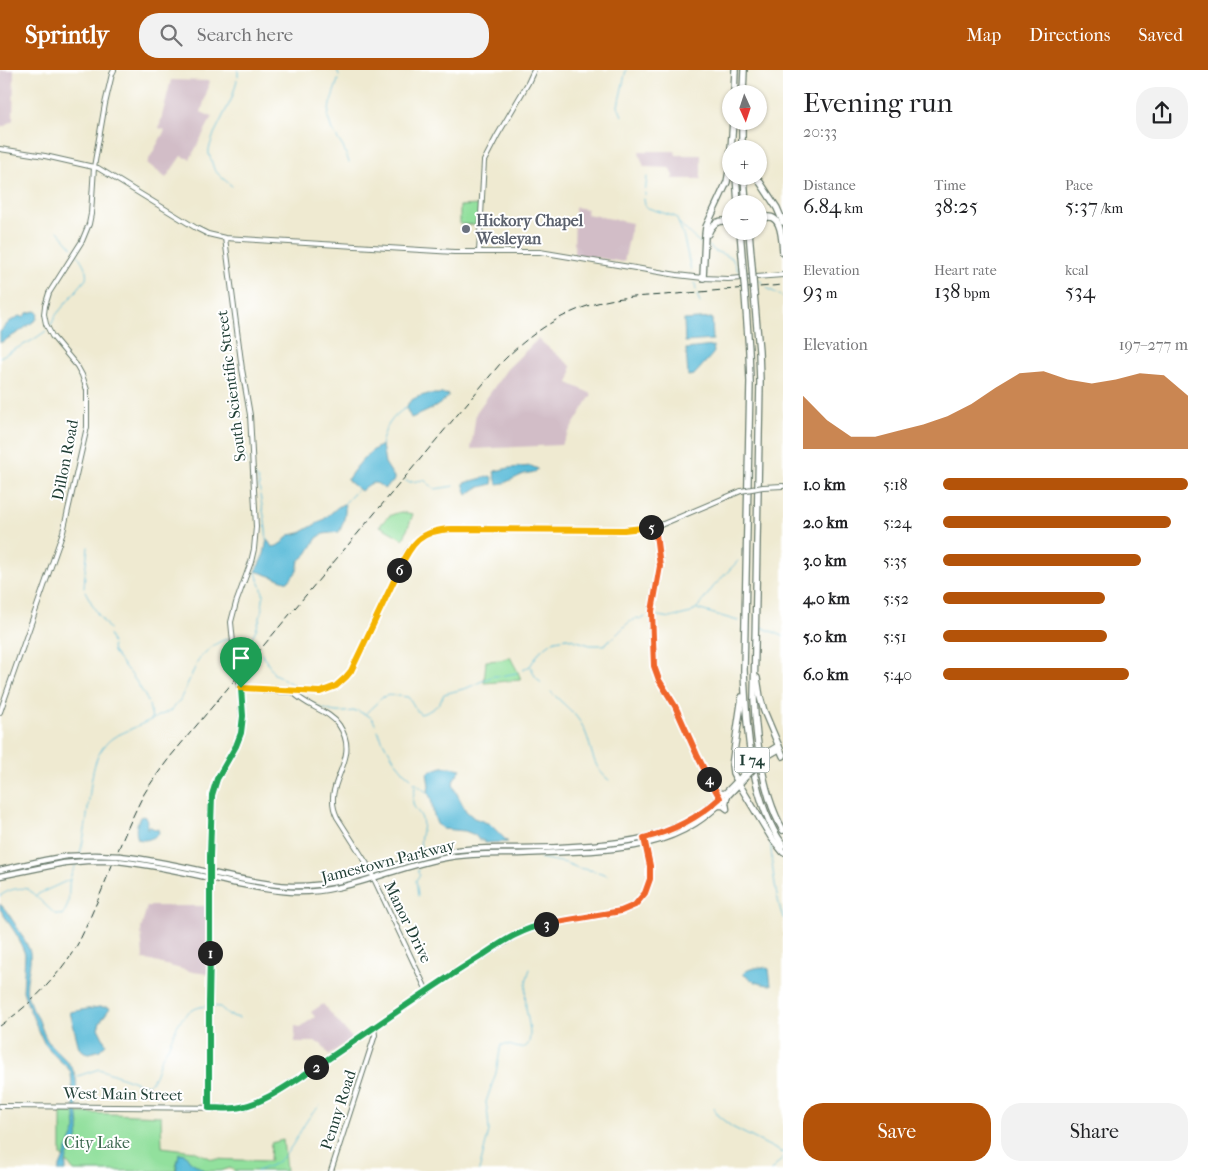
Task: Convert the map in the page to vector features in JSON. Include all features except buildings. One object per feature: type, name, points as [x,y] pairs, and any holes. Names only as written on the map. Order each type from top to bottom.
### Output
[{"type":"highway","points":[[734,85],[735,70]]},
{"type":"highway","points":[[743,85],[744,70]]},
{"type":"highway","points":[[705,278],[706,227],[726,185]]},
{"type":"highway","points":[[762,185],[777,208],[783,222]]},
{"type":"highway","points":[[767,217],[776,220],[779,225],[783,253]]},
{"type":"highway","points":[[705,278],[706,244],[710,228],[715,223],[722,220]]},
{"type":"highway","name":"I 74","points":[[740,240],[750,351],[744,670],[748,729],[761,798],[768,820],[783,846]]},
{"type":"highway","name":"I 74","points":[[750,240],[760,382],[754,699],[760,758],[772,805],[783,830]]},
{"type":"highway","points":[[754,660],[761,702],[767,720],[781,746],[783,756]]},
{"type":"highway","points":[[744,670],[732,771],[771,837],[783,852]]},
{"type":"main road","name":"Jamestown Parkway","points":[[0,870],[67,856],[120,856],[145,859],[267,884],[312,886],[371,873],[427,856],[465,849],[562,847],[620,842],[644,838],[688,822],[721,800],[766,755],[781,746]]},
{"type":"main road","points":[[716,791],[726,795],[727,809],[723,806],[718,806]]},
{"type":"main road","name":"Jamestown Parkway","points":[[0,876],[64,862],[117,861],[266,889],[299,892],[332,889],[428,861],[465,855],[576,852],[646,844],[684,830],[702,819],[718,806],[721,800]]},
{"type":"street","name":"Dillon Road","points":[[0,712],[63,532],[87,427],[87,400],[84,380],[77,366],[49,331],[44,314],[49,292],[82,241],[87,229],[91,214],[94,167],[105,104],[114,70]]},
{"type":"street","points":[[478,252],[484,161],[534,70]]},
{"type":"street","points":[[0,149],[45,156],[98,168],[196,228],[208,234],[225,238],[438,251],[540,252],[705,278],[728,279],[783,275]]},
{"type":"street","name":"South Scientific Street","points":[[209,1108],[210,872],[213,791],[217,779],[236,746],[241,733],[243,716],[241,688],[232,640],[231,620],[251,562],[256,527],[250,415],[242,370],[225,238]]},
{"type":"street","points":[[241,688],[320,692],[336,686],[346,677],[357,658],[407,552],[416,541],[427,534],[447,529],[641,529],[655,526],[741,491],[783,486]]},
{"type":"street","points":[[655,526],[660,562],[652,611],[656,671],[659,680],[675,706],[699,761],[721,800]]},
{"type":"street","name":"Manor Drive","points":[[293,692],[305,702],[332,718],[338,723],[344,734],[347,755],[332,796],[333,806],[337,817],[366,861],[427,991]]},
{"type":"street","points":[[0,694],[7,693]]},
{"type":"street","name":"West Main Street","points":[[0,1106],[236,1108],[263,1100],[427,991],[514,936],[542,925],[621,911],[633,906],[645,893],[650,879],[644,838]]},
{"type":"street","name":"Penny Road","points":[[331,1171],[375,1035],[374,1028]]},
{"type":"shaded area","points":[[0,70],[14,70],[13,120],[6,126],[0,126]]},
{"type":"shaded area","points":[[171,80],[210,81],[201,112],[212,117],[190,159],[181,156],[166,178],[147,163],[165,130],[159,128]]},
{"type":"shaded area","points":[[639,151],[675,151],[676,155],[701,155],[701,179],[673,179],[673,174],[669,168],[644,167]]},
{"type":"shaded area","points":[[575,207],[587,209],[587,214],[632,223],[624,262],[574,254]]},
{"type":"shaded area","points":[[538,339],[571,366],[571,375],[568,383],[592,394],[561,445],[471,449],[476,413],[507,369]]},
{"type":"shaded area","points":[[147,906],[207,906],[208,974],[143,959],[141,929]]},
{"type":"shaded area","points":[[323,1004],[352,1038],[329,1055],[321,1044],[315,1042],[295,1042],[295,1026],[300,1027],[315,1017],[311,1012]]},
{"type":"green space","points":[[480,205],[479,225],[460,224],[460,206]]},
{"type":"green space","points":[[401,512],[413,514],[403,539],[380,526],[389,517]]},
{"type":"green space","points":[[510,657],[521,680],[484,683],[486,661]]},
{"type":"green space","name":"City Lake","points":[[61,1112],[161,1116],[162,1147],[194,1151],[212,1159],[270,1161],[271,1143],[283,1140],[286,1171],[235,1171],[230,1168],[221,1171],[198,1171],[180,1159],[177,1162],[175,1171],[74,1171],[61,1155]]},
{"type":"water","points":[[35,311],[38,313],[37,319],[0,343],[0,332],[9,322],[19,316],[23,317],[27,313]]},
{"type":"water","points":[[712,318],[713,340],[685,342],[684,320]]},
{"type":"water","points":[[713,346],[714,352],[712,355],[694,375],[688,376],[686,349]]},
{"type":"water","points":[[428,394],[449,395],[437,406],[411,418],[407,410],[410,401]]},
{"type":"water","points":[[382,445],[385,463],[394,477],[394,481],[384,489],[378,484],[372,483],[361,491],[347,480],[367,455]]},
{"type":"water","points":[[531,466],[538,469],[535,472],[497,484],[495,471]]},
{"type":"water","points":[[490,476],[493,478],[492,484],[477,488],[467,495],[464,483]]},
{"type":"water","points":[[343,504],[345,505],[345,516],[339,532],[323,534],[317,538],[307,554],[299,561],[297,571],[288,582],[256,571],[264,554],[267,539],[272,547],[277,546],[289,535],[300,533],[323,520]]},
{"type":"water","points":[[442,767],[461,769],[453,784],[466,811],[474,818],[490,824],[508,842],[485,843],[475,835],[465,831],[443,829],[437,824],[428,792],[427,773]]},
{"type":"water","points":[[140,817],[146,817],[147,830],[149,826],[156,830],[158,829],[159,833],[147,840],[138,839],[136,831]]},
{"type":"water","points":[[0,904],[17,927],[30,952],[26,989],[30,1003],[47,1040],[68,1062],[76,1079],[79,1130],[68,1154],[66,1171],[58,1171],[76,1129],[71,1073],[44,1043],[28,1006],[23,991],[25,954],[18,937],[0,909]]},
{"type":"water","points":[[758,967],[769,969],[771,985],[756,982],[743,974]]},
{"type":"water","points":[[99,1007],[110,1008],[98,1028],[106,1044],[100,1050],[86,1053],[79,1048],[70,1012]]},
{"type":"water","points":[[179,1153],[185,1154],[190,1161],[205,1171],[176,1171]]},
{"type":"waterway","points":[[238,70],[238,76]]},
{"type":"waterway","points":[[337,70],[339,76]]},
{"type":"waterway","points":[[622,116],[618,106],[626,70]]},
{"type":"waterway","points":[[232,186],[214,169],[209,149],[214,134],[232,98],[237,80]]},
{"type":"waterway","points":[[338,80],[330,104],[328,118],[332,130],[343,147],[349,162]]},
{"type":"waterway","points":[[645,195],[647,177]]},
{"type":"waterway","points":[[644,199],[645,205],[648,208],[676,217],[683,234],[691,270]]},
{"type":"waterway","points":[[679,223],[701,243]]},
{"type":"waterway","points":[[58,231],[72,247]]},
{"type":"waterway","points":[[709,246],[715,251],[732,258],[738,271],[740,270]]},
{"type":"waterway","points":[[51,325],[56,315],[86,279],[86,270],[78,255]]},
{"type":"waterway","points":[[695,283],[696,290]]},
{"type":"waterway","points":[[767,288],[783,297]]},
{"type":"waterway","points":[[697,294],[700,303]]},
{"type":"waterway","points":[[0,357],[46,331]]},
{"type":"waterway","points":[[381,446],[389,423],[407,407]]},
{"type":"waterway","points":[[235,428],[238,436],[238,453],[245,456],[248,464]]},
{"type":"waterway","points":[[255,475],[258,479],[260,492]]},
{"type":"waterway","points":[[406,481],[424,480],[435,489],[454,486]]},
{"type":"waterway","points":[[344,504],[358,489]]},
{"type":"waterway","points":[[260,495],[267,540]]},
{"type":"waterway","points":[[85,572],[88,547]]},
{"type":"waterway","points":[[658,616],[670,618],[691,613],[738,561]]},
{"type":"waterway","points":[[80,853],[86,826],[93,772],[101,750],[116,736],[172,710],[180,700],[198,661],[212,647],[221,641],[229,639],[248,640],[252,637],[260,619],[263,598],[256,572]]},
{"type":"waterway","points":[[84,588],[85,574]]},
{"type":"waterway","points":[[85,591],[97,613],[109,629]]},
{"type":"waterway","points":[[697,609],[738,621]]},
{"type":"waterway","points":[[523,670],[530,666],[540,651],[555,640],[567,638],[590,645],[604,645],[628,623],[637,618],[645,617]]},
{"type":"waterway","points":[[761,627],[783,636]]},
{"type":"waterway","points":[[109,635],[112,643]]},
{"type":"waterway","points":[[244,641],[255,647]]},
{"type":"waterway","points":[[112,646],[113,652],[128,671]]},
{"type":"waterway","points":[[262,654],[274,674],[299,690]]},
{"type":"waterway","points":[[531,667],[541,683]]},
{"type":"waterway","points":[[130,673],[148,702]]},
{"type":"waterway","points":[[366,713],[383,697],[389,695],[408,697],[421,714],[435,707],[444,694],[467,688],[493,676],[517,673]]},
{"type":"waterway","points":[[551,692],[580,722],[595,762],[609,780]]},
{"type":"waterway","points":[[300,694],[316,706],[327,710],[338,712],[356,711]]},
{"type":"waterway","points":[[149,705],[152,718]]},
{"type":"waterway","points":[[358,711],[370,717],[375,724]]},
{"type":"waterway","points":[[377,730],[386,747]]},
{"type":"waterway","points":[[388,749],[394,759]]},
{"type":"waterway","points":[[395,761],[411,778]]},
{"type":"waterway","points":[[414,783],[413,804],[423,823],[420,842],[422,849]]},
{"type":"waterway","points":[[415,783],[430,795]]},
{"type":"waterway","points":[[771,842],[774,881],[783,918]]},
{"type":"waterway","points":[[540,858],[595,871]]},
{"type":"waterway","points":[[0,896],[20,888],[28,889],[55,914],[62,915],[67,907],[70,879],[76,864]]},
{"type":"waterway","points":[[418,870],[420,875],[416,880],[418,896]]},
{"type":"waterway","points":[[598,872],[607,875]]},
{"type":"waterway","points":[[36,895],[69,880]]},
{"type":"waterway","points":[[479,1171],[489,1131],[486,1102],[496,1073],[501,1045],[521,1048],[529,1042],[530,1029],[526,1007],[526,992],[530,969]]},
{"type":"waterway","points":[[75,1077],[99,1069],[148,1085],[155,1077],[161,1059],[181,1020],[191,1011],[206,1006]]},
{"type":"waterway","points":[[211,1006],[220,1007],[229,1015],[239,1018]]},
{"type":"waterway","points":[[257,1171],[282,1158],[292,1146],[309,1118],[320,1106]]},
{"type":"waterway","points":[[714,1108],[718,1116],[732,1127],[783,1153]]},
{"type":"waterway","points":[[771,1171],[783,1157]]},
{"type":"railway","points":[[0,1026],[42,990],[60,970],[76,947],[137,807],[147,789],[170,757],[512,352],[552,322],[567,314],[598,303],[630,297],[783,285]]},
{"type":"place","name":"Hickory Chapel Wesleyan","points":[[466,229]]},
{"type":"route","points":[[655,526],[660,562],[658,581],[652,602],[656,671],[659,680],[678,711],[699,761],[720,798],[688,822],[676,828],[644,838],[650,866],[650,879],[644,895],[632,907],[617,912],[528,929],[450,975],[329,1058],[263,1100],[236,1108],[209,1108],[212,799],[217,779],[236,746],[241,733],[243,716],[241,688],[320,692],[336,686],[351,671],[407,552],[416,541],[430,533],[447,529],[624,530],[655,526]]}]
